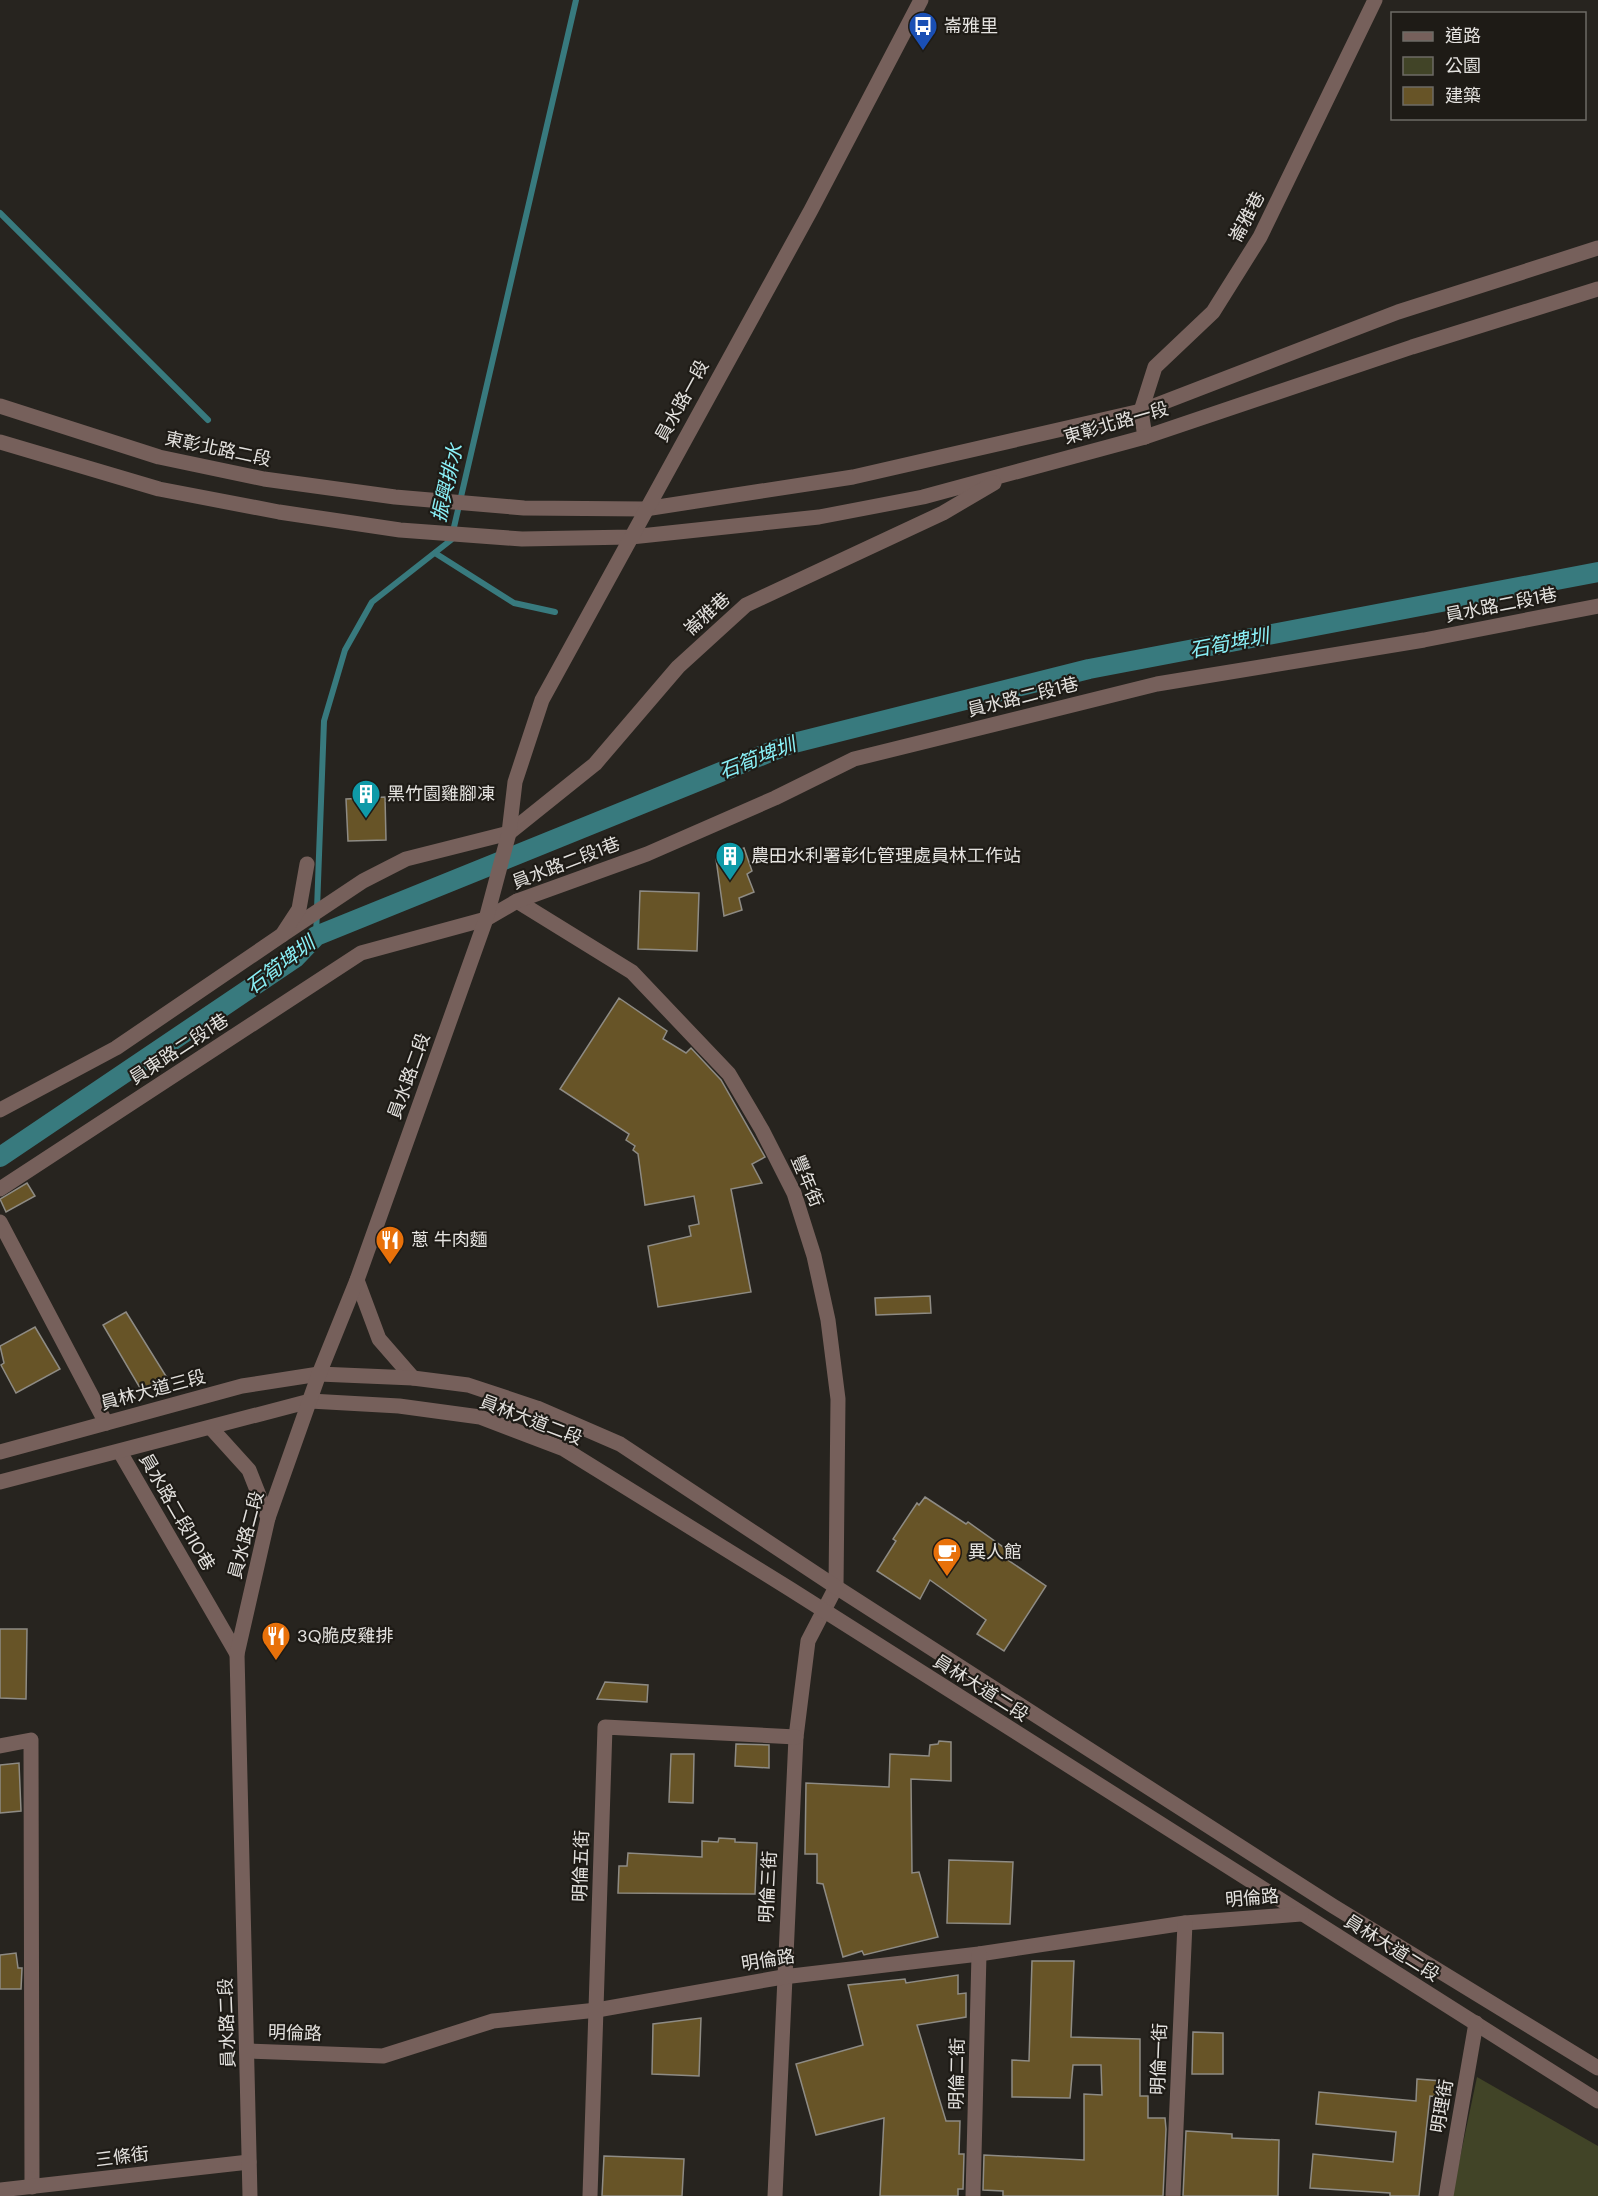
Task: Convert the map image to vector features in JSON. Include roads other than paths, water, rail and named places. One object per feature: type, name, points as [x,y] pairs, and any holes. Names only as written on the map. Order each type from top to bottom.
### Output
[{"type":"street","name":"員水路一段","points":[[509,833],[515,782],[542,700],[811,210],[921,0]]},
{"type":"street","name":"崙雅巷","points":[[1145,437],[1141,411],[1155,367],[1213,312],[1260,237],[1375,0]]},
{"type":"street","name":"東彰北路一段","points":[[645,509],[853,477],[1141,411],[1398,312],[1598,248]]},
{"type":"street","name":"東彰北路一段","points":[[631,537],[819,517],[923,497],[1145,437],[1412,347],[1598,289]]},
{"type":"street","name":"東彰北路二段","points":[[0,406],[159,457],[264,480],[524,508],[645,509]]},
{"type":"street","points":[[0,442],[159,489],[279,512],[435,533],[522,539],[631,537]]},
{"type":"street","name":"崙雅巷","points":[[509,833],[596,764],[678,667],[746,605],[943,513],[1012,473]]},
{"type":"street","name":"員水路二段1巷","points":[[486,919],[517,902],[647,854],[775,798],[854,759],[1157,684],[1424,640],[1598,606]]},
{"type":"street","points":[[0,1110],[116,1048],[363,881],[406,859],[509,833]]},
{"type":"street","name":"員水路二段","points":[[250,2196],[237,1654],[268,1518],[319,1374],[357,1280],[486,919],[509,833]]},
{"type":"street","points":[[282,935],[299,909],[307,864]]},
{"type":"street","name":"豐年街","points":[[517,902],[632,972],[705,1048],[729,1074],[762,1130],[794,1193],[814,1256],[828,1320],[838,1399],[836,1587]]},
{"type":"street","name":"員東路二段1巷","points":[[0,1189],[361,953],[486,919]]},
{"type":"street","points":[[0,1222],[106,1423]]},
{"type":"street","points":[[357,1280],[380,1339],[413,1378]]},
{"type":"street","name":"員林大道二段","points":[[319,1374],[413,1378],[468,1385],[537,1408],[620,1444],[836,1587],[1342,1912],[1598,2068]]},
{"type":"street","name":"員林大道三段","points":[[0,1452],[242,1386],[319,1374]]},
{"type":"street","points":[[0,1482],[310,1401]]},
{"type":"street","name":"員林大道二段","points":[[310,1401],[399,1406],[480,1417],[564,1449],[1598,2101]]},
{"type":"street","points":[[211,1428],[249,1470],[268,1518]]},
{"type":"street","name":"員水路二段110巷","points":[[120,1452],[237,1654]]},
{"type":"street","name":"明倫三街","points":[[775,2196],[783,1977],[796,1737],[808,1641],[836,1587]]},
{"type":"street","name":"明倫五街","points":[[590,2196],[606,1727],[796,1737]]},
{"type":"street","points":[[0,1746],[31,1740],[32,2187]]},
{"type":"street","name":"明倫路","points":[[247,2051],[383,2056],[493,2021],[597,2010],[783,1977],[980,1954],[1185,1923],[1300,1914]]},
{"type":"street","name":"明倫一街","points":[[1173,2196],[1185,1923]]},
{"type":"street","name":"明倫二街","points":[[973,2196],[980,1954]]},
{"type":"street","name":"明理街","points":[[1446,2196],[1476,2023]]},
{"type":"street","name":"三條街","points":[[0,2190],[249,2162]]},
{"type":"waterway","name":"振興排水","points":[[316,936],[324,721],[345,650],[372,602],[451,540],[576,0]]},
{"type":"waterway","points":[[0,213],[208,420]]},
{"type":"waterway","points":[[435,553],[514,603],[555,612]]},
{"type":"waterway","name":"石筍埤圳","points":[[0,1157],[295,958],[316,936],[790,744],[1089,669],[1598,572]]},
{"type":"place","name":"崙雅里","points":[[923,52]]},
{"type":"place","name":"黑竹園雞腳凍","points":[[366,820]]},
{"type":"place","name":"農田水利署彰化管理處員林工作站","points":[[730,882]]},
{"type":"place","name":"蔥 牛肉麵","points":[[390,1266]]},
{"type":"place","name":"異人館","points":[[947,1578]]},
{"type":"place","name":"3Q脆皮雞排","points":[[276,1662]]}]
